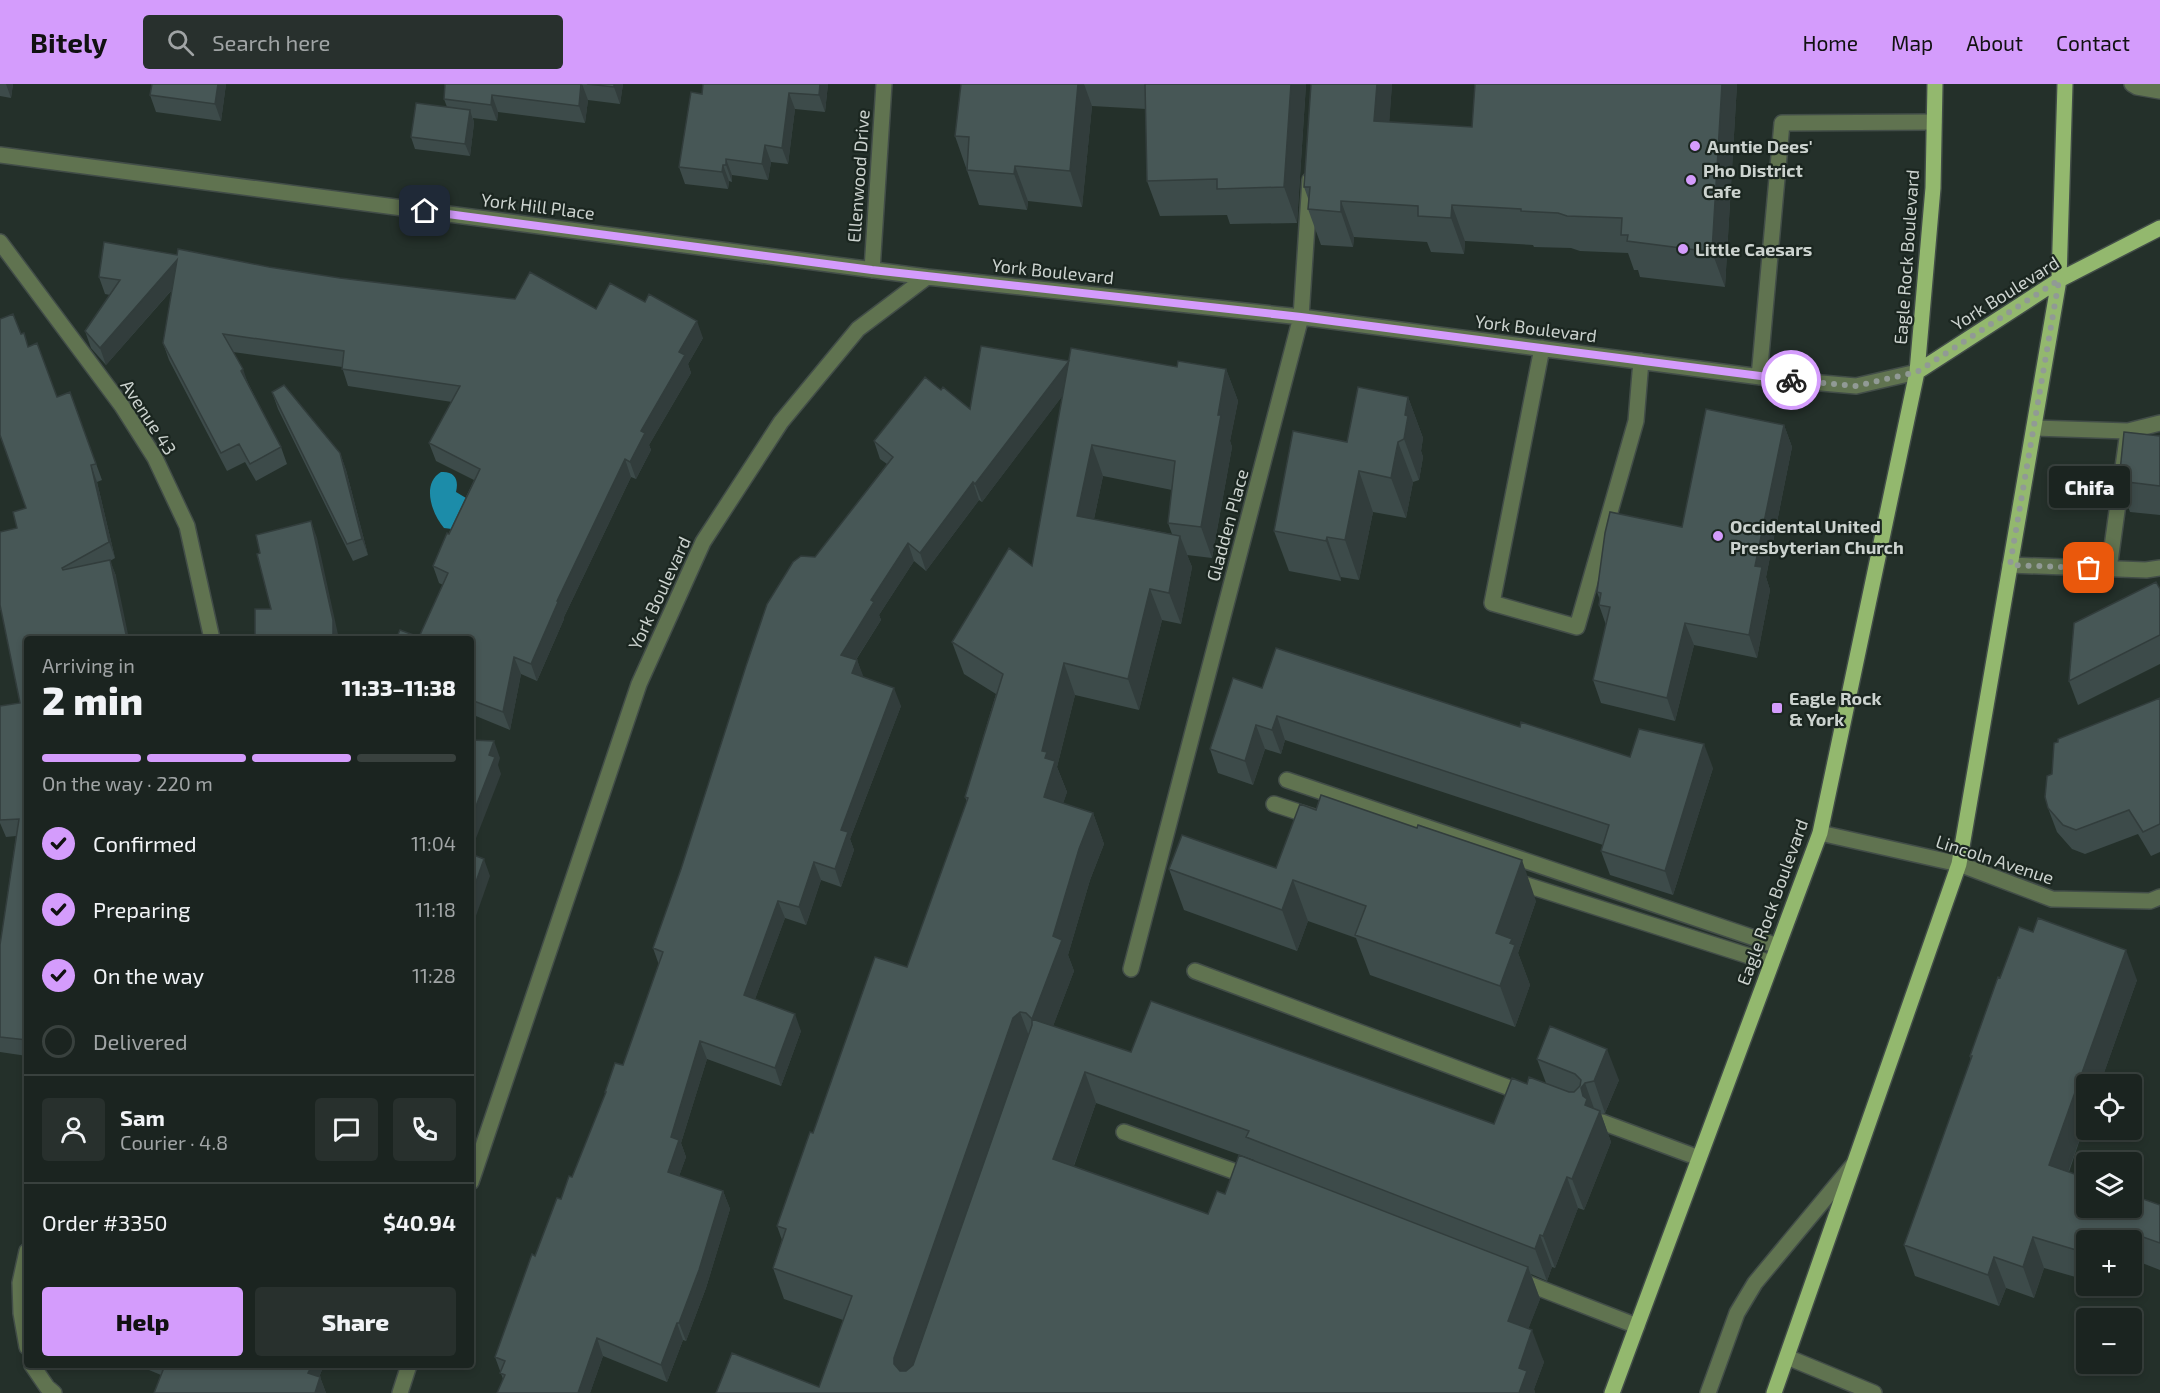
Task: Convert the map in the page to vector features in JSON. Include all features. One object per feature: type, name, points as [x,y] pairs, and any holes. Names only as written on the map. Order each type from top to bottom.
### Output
[{"type":"main road","name":"Eagle Rock Boulevard","points":[[1612,1393],[1820,832],[1917,372],[1933,188],[1935,84]]},
{"type":"main road","points":[[1774,1393],[1959,864],[2059,280],[2065,84]]},
{"type":"main road","name":"York Boulevard","points":[[1917,372],[2059,280],[2160,228]]},
{"type":"street","name":"Ellenwood Drive","points":[[872,270],[884,84]]},
{"type":"street","points":[[2132,84],[2160,91]]},
{"type":"street","points":[[1759,377],[1782,123],[1934,122]]},
{"type":"street","name":"York Hill Place","points":[[0,155],[927,276]]},
{"type":"street","name":"Gladden Place","points":[[1131,969],[1301,317],[1311,164]]},
{"type":"street","name":"Avenue 43","points":[[0,242],[122,406],[155,459],[186,526],[211,636]]},
{"type":"street","name":"York Boulevard","points":[[474,1173],[639,684],[703,542],[781,422],[851,337],[858,329],[927,276],[1301,317],[1759,377],[1856,386],[1917,372]]},
{"type":"street","points":[[1542,348],[1492,603],[1577,627],[1636,421],[1641,361]]},
{"type":"street","points":[[2034,428],[2128,431],[2160,423]]},
{"type":"street","points":[[2109,569],[2128,431]]},
{"type":"street","points":[[2010,565],[2146,570],[2160,568]]},
{"type":"street","points":[[1287,780],[1778,946]]},
{"type":"street","points":[[1274,804],[1330,822]]},
{"type":"street","name":"Lincoln Avenue","points":[[1820,832],[1959,864],[2052,899],[2150,901],[2160,897]]},
{"type":"street","points":[[1500,876],[1771,963]]},
{"type":"street","points":[[1195,971],[1538,1098]]},
{"type":"street","points":[[1602,1122],[1699,1158]]},
{"type":"street","points":[[1124,1132],[1266,1183]]},
{"type":"street","points":[[1708,1393],[1737,1313],[1755,1283],[1854,1164]]},
{"type":"street","points":[[24,1265],[20,1283],[24,1330]]},
{"type":"street","points":[[1506,1275],[1637,1326]]},
{"type":"street","points":[[1787,1357],[1874,1393]]},
{"type":"street","points":[[34,1368],[46,1387],[54,1393]]},
{"type":"street","points":[[400,1393],[409,1368]]},
{"type":"water","points":[[441,472],[450,473],[455,477],[456,492],[466,498],[452,529],[444,528],[430,499],[431,484]]},
{"type":"building","points":[[152,84],[218,84],[215,104],[150,95]]},
{"type":"building","points":[[445,84],[581,84],[579,106],[492,95],[491,105],[444,99]]},
{"type":"building","points":[[587,84],[614,84],[614,87]]},
{"type":"building","points":[[703,84],[820,84],[819,95],[789,93],[782,148],[765,145],[762,164],[726,159],[722,172],[679,167],[691,92],[702,94]]},
{"type":"building","points":[[961,84],[1078,84],[1070,171],[1015,166],[1014,174],[967,170],[969,137],[955,136]]},
{"type":"building","points":[[1145,84],[1291,84],[1284,187],[1217,189],[1217,179],[1147,181]]},
{"type":"building","points":[[1311,84],[1377,84],[1374,121],[1472,127],[1475,84],[1722,84],[1712,252],[1627,241],[1628,235],[1621,235],[1622,218],[1567,216],[1558,213],[1521,211],[1521,209],[1452,205],[1451,218],[1418,216],[1418,206],[1341,201],[1341,212],[1308,209],[1310,187],[1304,187]]},
{"type":"building","points":[[416,103],[470,110],[465,144],[411,137]]},
{"type":"building","points":[[104,242],[177,255],[178,249],[340,278],[515,299],[530,272],[596,309],[610,283],[645,302],[649,294],[697,321],[679,352],[685,355],[641,431],[645,433],[630,462],[625,459],[557,601],[531,664],[514,657],[503,712],[474,701],[474,636],[419,636],[448,573],[433,566],[480,469],[429,443],[460,386],[342,369],[344,351],[223,334],[243,369],[241,371],[281,447],[250,464],[239,444],[221,453],[163,343],[177,260],[100,348],[85,331],[120,280],[99,277]]},
{"type":"building","points":[[13,314],[21,334],[24,333],[28,347],[37,343],[57,397],[70,392],[96,464],[91,465],[109,542],[62,568],[63,570],[110,560],[126,636],[24,636],[24,1040],[0,1037],[0,945],[19,819],[0,820],[0,706],[20,703],[0,605],[0,532],[17,528],[13,512],[26,508],[0,435],[0,319]]},
{"type":"building","points":[[981,346],[1069,361],[920,553],[908,543],[871,600],[874,602],[841,655],[857,660],[852,673],[894,688],[841,830],[848,832],[835,869],[814,862],[799,907],[778,901],[744,995],[795,1014],[775,1068],[700,1041],[671,1137],[679,1140],[668,1172],[723,1191],[699,1270],[661,1365],[597,1338],[578,1393],[497,1393],[505,1375],[500,1373],[505,1361],[495,1357],[532,1254],[535,1256],[557,1198],[561,1199],[569,1176],[572,1177],[606,1092],[615,1063],[623,1065],[663,952],[653,948],[767,604],[793,562],[801,556],[815,557],[893,457],[874,441],[925,377],[941,390],[943,387],[970,409]]},
{"type":"building","points":[[1071,348],[1177,367],[1178,361],[1226,369],[1218,415],[1221,415],[1201,527],[1168,523],[1175,461],[1092,445],[1077,516],[1180,536],[1169,593],[1150,589],[1128,679],[1064,663],[1042,751],[1047,752],[1045,758],[1055,761],[1044,797],[1093,813],[1079,849],[1053,936],[1062,940],[1032,1019],[1131,1052],[1151,1001],[1494,1124],[1512,1078],[1527,1084],[1529,1077],[1569,1092],[1574,1092],[1580,1086],[1581,1080],[1575,1074],[1537,1059],[1550,1026],[1607,1049],[1594,1081],[1585,1083],[1581,1088],[1583,1096],[1587,1099],[1585,1105],[1600,1111],[1572,1179],[1567,1177],[1543,1236],[1540,1235],[1535,1249],[1246,1137],[1249,1131],[1085,1072],[1053,1159],[1208,1214],[1217,1191],[1225,1194],[1239,1155],[1528,1267],[1508,1321],[1532,1330],[1519,1368],[1527,1371],[1519,1393],[716,1393],[732,1353],[819,1387],[852,1296],[773,1268],[786,1229],[777,1226],[810,1132],[813,1133],[875,957],[907,967],[968,798],[965,797],[1003,674],[952,642],[1009,548],[1032,566]],"holes":[[[1020,1012],[1026,1013],[1032,1019],[1032,1025],[913,1365],[906,1371],[900,1371],[894,1364],[894,1358],[1013,1018]]]},
{"type":"building","points":[[284,385],[340,453],[362,539],[347,544],[272,392]]},
{"type":"building","points":[[1358,387],[1408,397],[1405,415],[1408,416],[1404,439],[1398,442],[1391,478],[1359,471],[1345,540],[1327,537],[1326,541],[1274,531],[1293,431],[1347,442]]},
{"type":"building","points":[[1706,409],[1784,425],[1755,566],[1762,567],[1749,635],[1685,623],[1667,698],[1593,680],[1610,607],[1599,605],[1601,593],[1597,592],[1610,512],[1682,527]]},
{"type":"building","points":[[2124,432],[2160,436],[2160,486],[2119,481]]},
{"type":"building","points":[[311,521],[333,620],[333,636],[255,636],[255,609],[271,609],[257,554],[260,553],[256,535]]},
{"type":"building","points":[[2156,582],[2160,589],[2160,635],[2069,681],[2074,623]]},
{"type":"building","points":[[400,630],[416,636],[397,636]]},
{"type":"building","points":[[1276,648],[1520,727],[1521,722],[1630,757],[1639,729],[1704,744],[1665,871],[1601,851],[1609,825],[1277,716],[1272,730],[1256,725],[1245,761],[1210,749],[1233,678],[1262,688]]},
{"type":"building","points":[[2160,698],[2160,824],[2143,832],[2129,810],[2076,830],[2063,825],[2048,808],[2045,797],[2047,776],[2052,774],[2054,743],[2058,742],[2058,739]]},
{"type":"building","points":[[474,740],[494,741],[489,755],[495,757],[474,811]]},
{"type":"building","points":[[1321,795],[1417,828],[1418,825],[1522,860],[1496,933],[1512,939],[1510,943],[1515,945],[1500,986],[1355,935],[1366,906],[1293,880],[1282,910],[1169,869],[1182,835],[1276,868],[1300,804],[1316,810]]},
{"type":"building","points":[[474,855],[484,859],[474,887]]},
{"type":"building","points":[[2038,918],[2126,950],[2082,1074],[2076,1074],[2076,1090],[2049,1165],[2076,1174],[2076,1218],[2142,1218],[2142,1199],[2160,1205],[2160,1243],[2142,1237],[2142,1230],[2076,1230],[2076,1250],[2033,1237],[2023,1267],[1994,1257],[1988,1275],[1904,1245],[1998,977],[2000,978],[2019,927],[2033,932]]},
{"type":"building","points":[[164,1368],[310,1368],[308,1373],[320,1377],[315,1393],[154,1393]]},
{"type":"way so far","points":[[1791,380],[1856,386],[1917,372],[2059,280],[2010,565],[2089,568]]},
{"type":"place","name":"Auntie Dees'","points":[[1695,146]]},
{"type":"place","name":"Pho District Cafe","points":[[1691,180]]},
{"type":"place","name":"Little Caesars","points":[[1683,249]]},
{"type":"place","name":"Occidental United Presbyterian Church","points":[[1718,536]]},
{"type":"place","name":"Chifa","points":[[2089,568]]},
{"type":"place","name":"Eagle Rock & York","points":[[1777,708]]},
{"type":"route","points":[[425,211],[872,270],[1301,317],[1791,380]]}]
